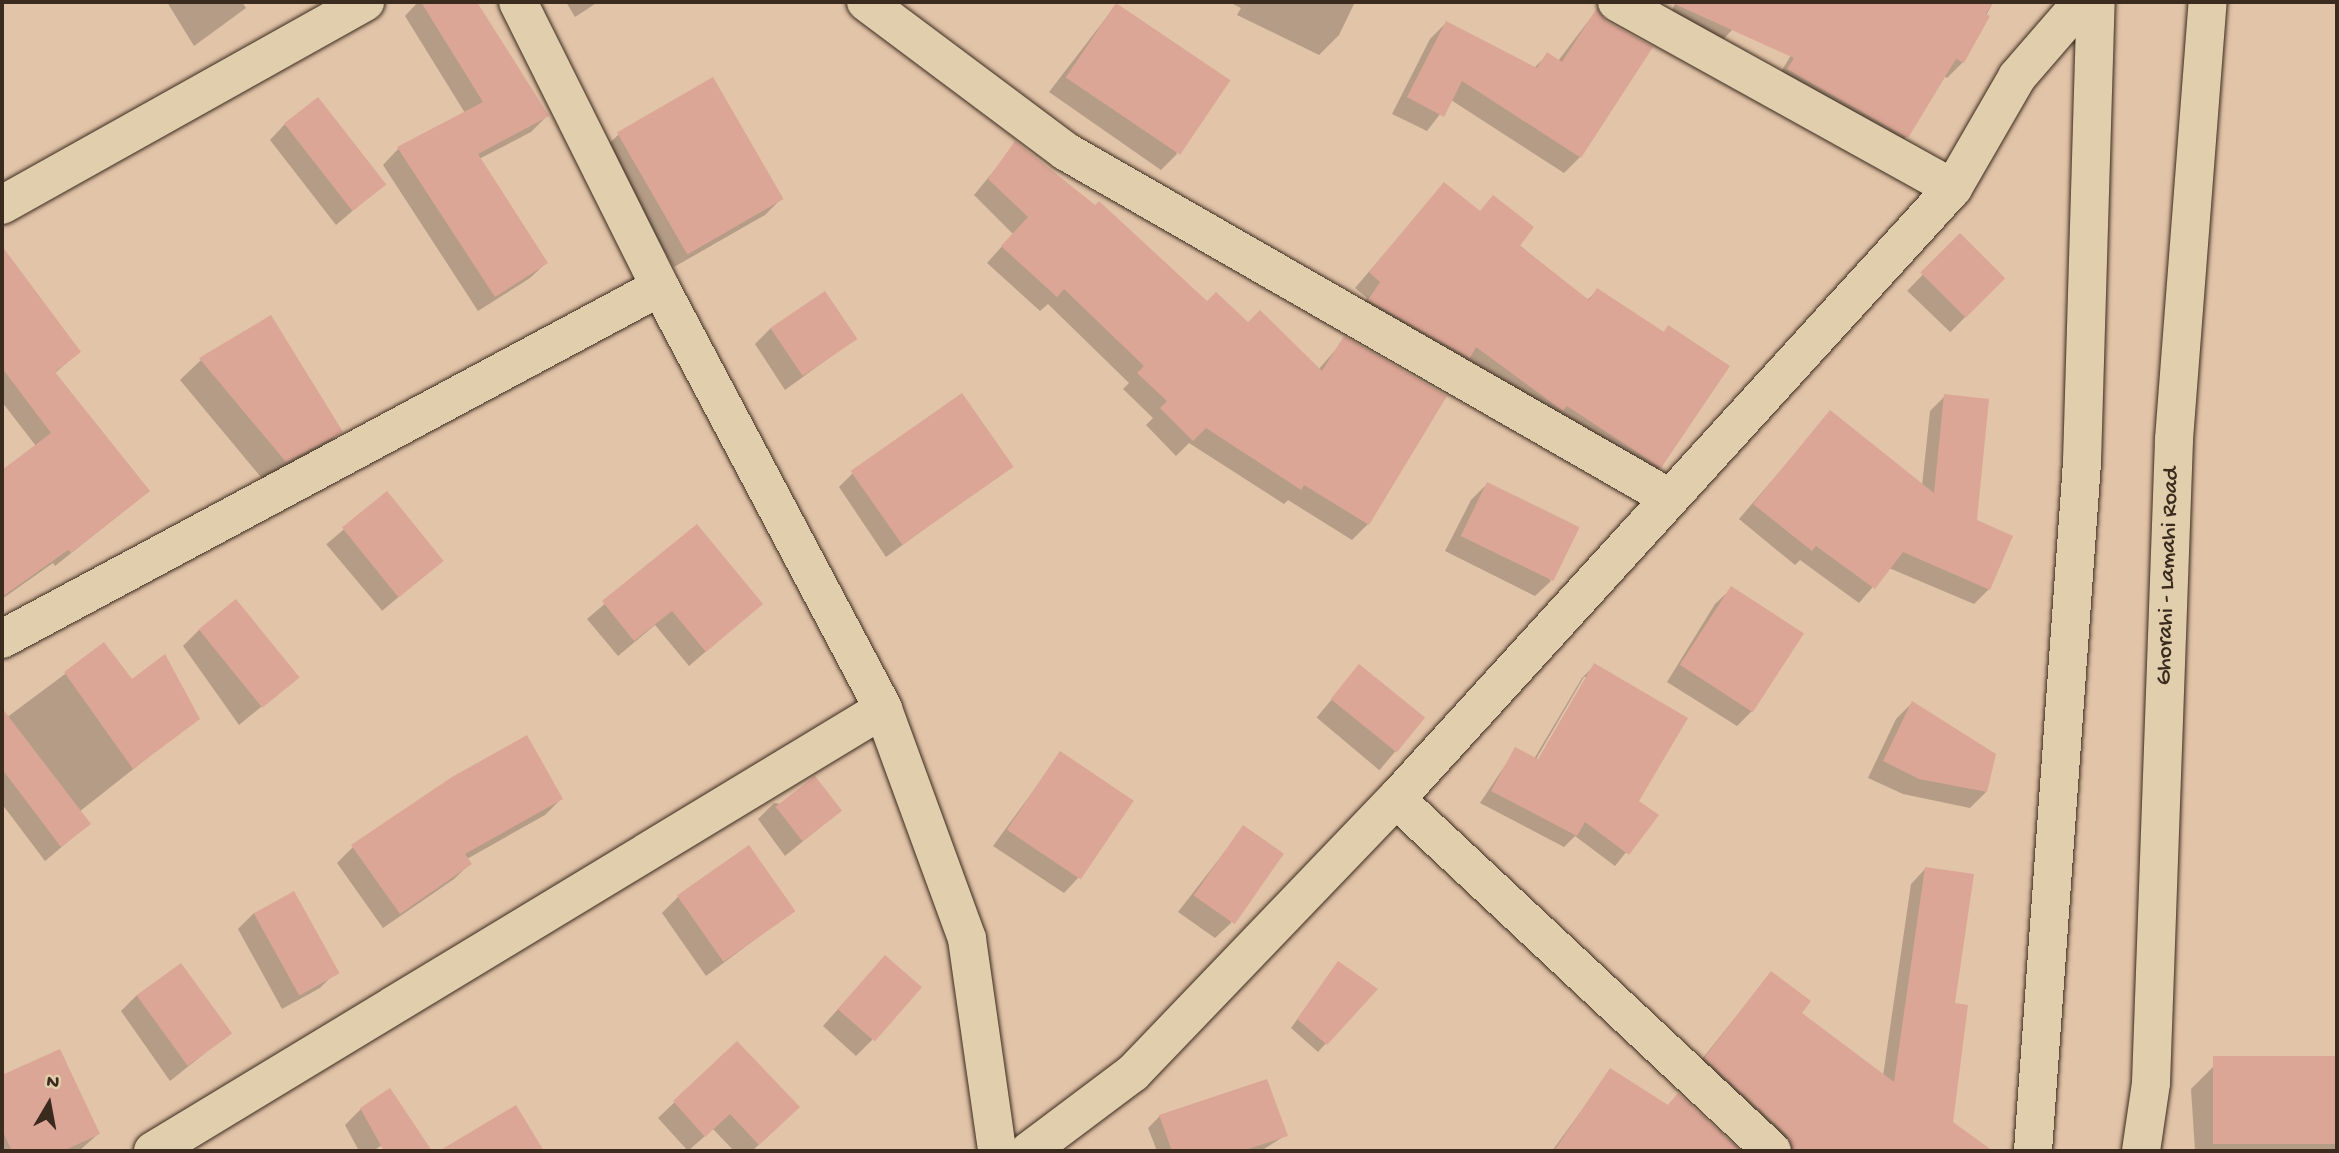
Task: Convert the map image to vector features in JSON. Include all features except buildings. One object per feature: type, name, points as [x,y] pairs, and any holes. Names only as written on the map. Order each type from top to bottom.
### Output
[{"type":"street","points":[[2,205],[365,2]]},
{"type":"street","points":[[518,2],[660,287],[883,709],[967,939],[997,1151]]},
{"type":"street","points":[[866,2],[1065,150],[1668,497]]},
{"type":"street","points":[[1617,2],[1953,188]]},
{"type":"street","points":[[1029,1151],[1133,1073],[1396,799],[1668,497],[1953,188],[2017,77],[2082,2]]},
{"type":"street","points":[[2033,1151],[2082,463],[2096,2]]},
{"type":"street","name":"Ghorahi - Lamahi Road","points":[[2141,1151],[2151,1083],[2174,439],[2208,2]]},
{"type":"street","points":[[2,639],[660,287]]},
{"type":"street","points":[[153,1151],[883,709]]},
{"type":"street","points":[[1396,799],[1772,1151]]}]
